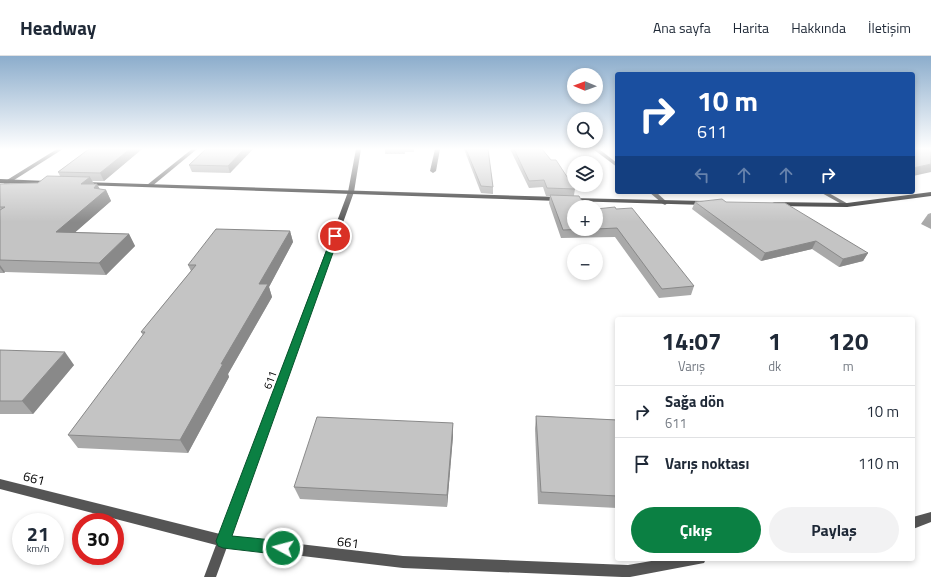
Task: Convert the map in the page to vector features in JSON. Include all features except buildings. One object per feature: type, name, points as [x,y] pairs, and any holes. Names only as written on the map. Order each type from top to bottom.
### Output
[{"type":"street","points":[[0,191],[9,181],[21,173]]},
{"type":"street","points":[[149,186],[165,173]]},
{"type":"street","name":"611","points":[[210,577],[351,192],[354,173]]},
{"type":"street","points":[[0,181],[56,183]]},
{"type":"street","points":[[79,184],[665,203],[710,203]]},
{"type":"street","points":[[654,194],[665,203]]},
{"type":"street","points":[[827,194],[847,205]]},
{"type":"street","points":[[764,203],[847,205],[931,194]]},
{"type":"street","name":"661","points":[[0,484],[223,541],[403,562],[628,571],[688,561]]},
{"type":"street","points":[[915,522],[931,517]]},
{"type":"route","points":[[283,548],[223,541],[335,236]]}]
